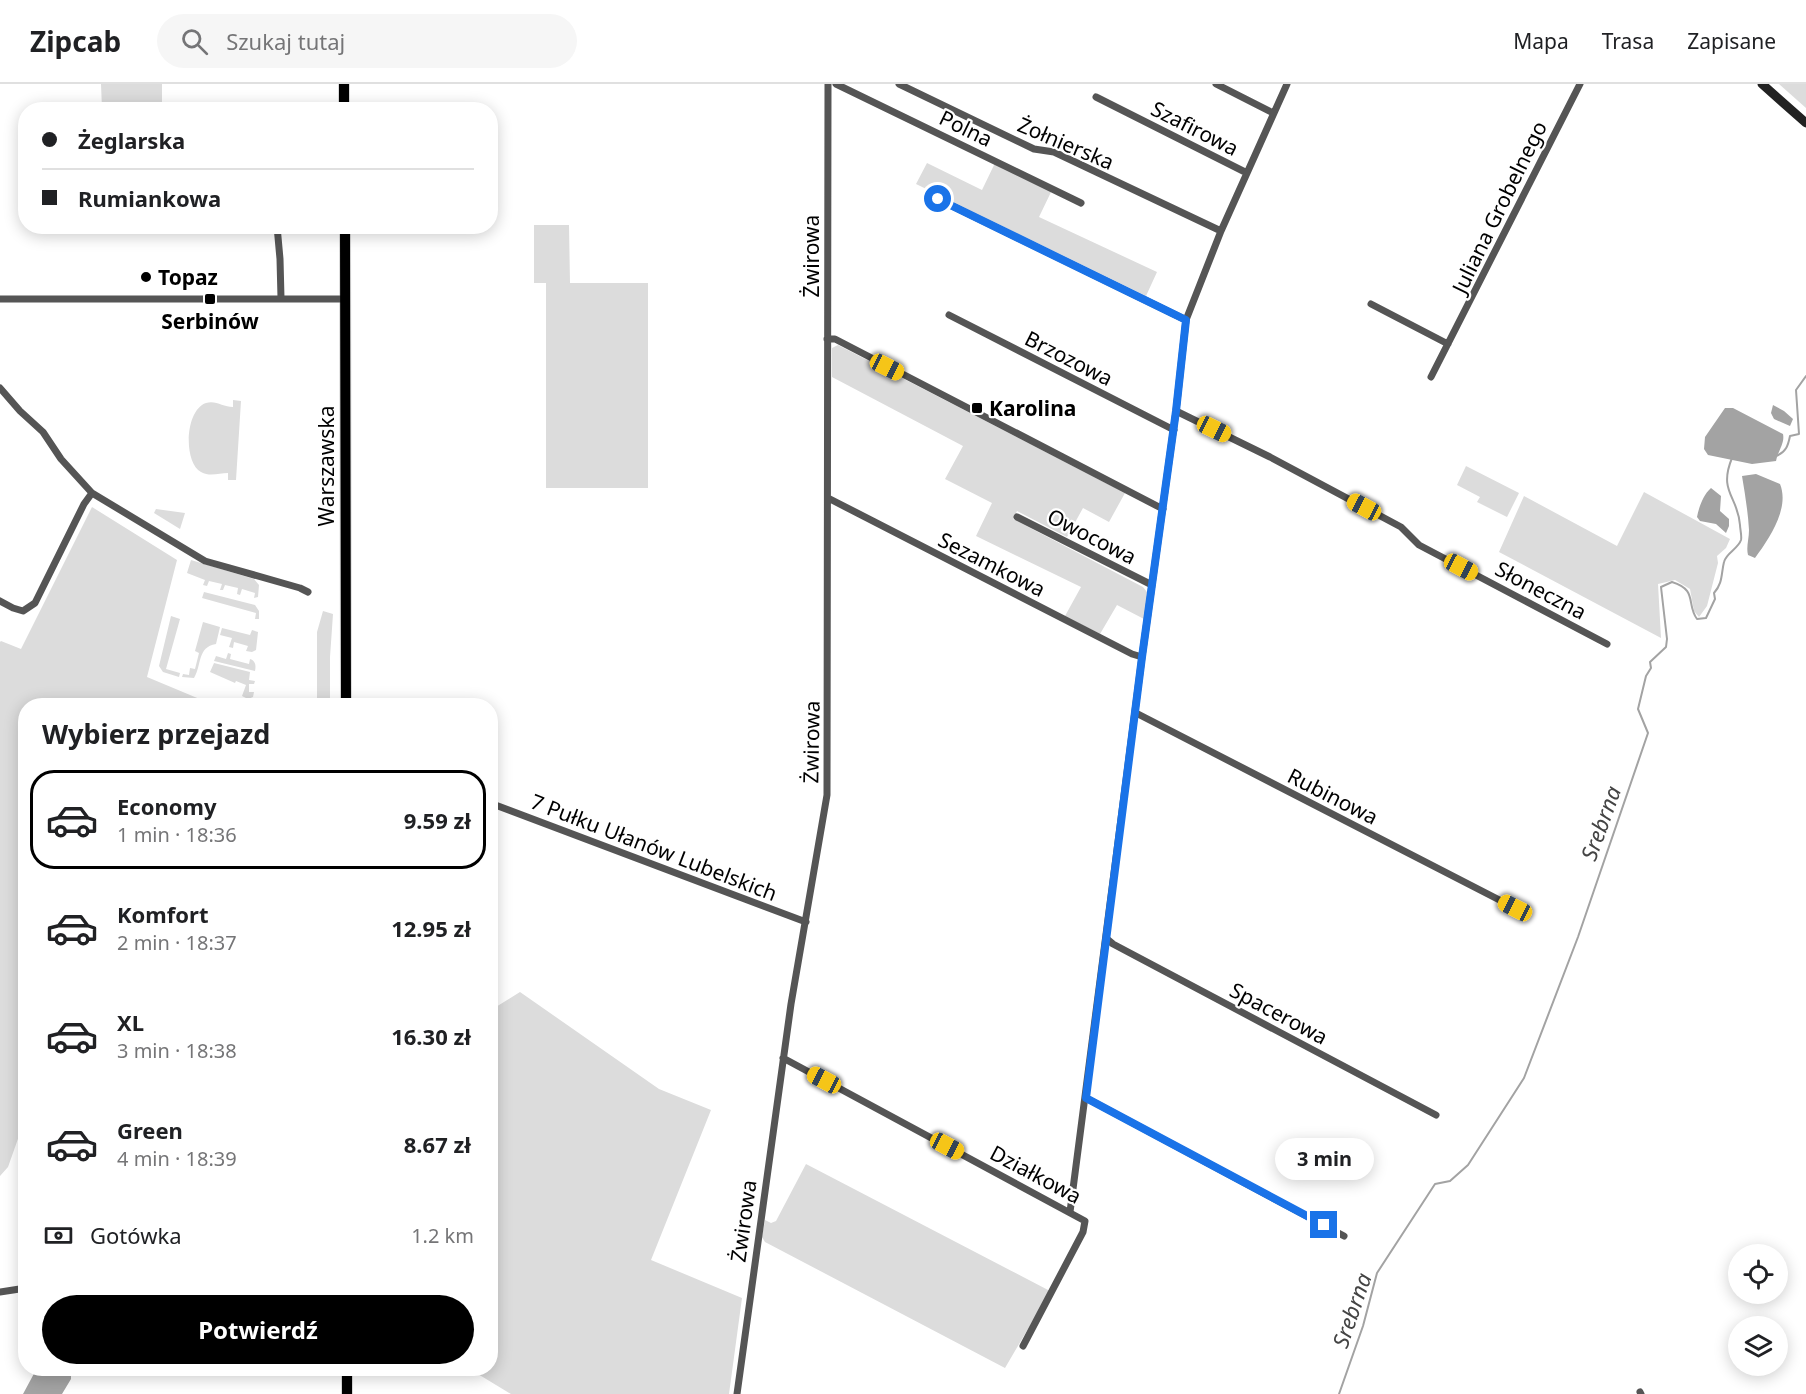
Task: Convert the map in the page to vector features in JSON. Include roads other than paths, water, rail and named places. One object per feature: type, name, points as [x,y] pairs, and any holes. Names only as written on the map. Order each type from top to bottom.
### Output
[{"type":"main road","points":[[344,84],[344,102]]},
{"type":"main road","name":"Warszawska","points":[[345,234],[346,698]]},
{"type":"main road","points":[[347,1394],[348,1376]]},
{"type":"street","name":"Żwirowa","points":[[737,1394],[783,1058],[825,812],[828,779],[828,84]]},
{"type":"street","name":"Polna","points":[[836,84],[1081,202]]},
{"type":"street","name":"Żołnierska","points":[[899,84],[1034,149],[1054,152],[1221,231]]},
{"type":"street","points":[[1216,84],[1273,113]]},
{"type":"street","points":[[1070,1212],[1174,430],[1186,320],[1221,231],[1287,84]]},
{"type":"street","name":"Juliana Grobelnego","points":[[1431,377],[1580,84]]},
{"type":"street","points":[[1762,84],[1806,123]]},
{"type":"street","name":"Szafirowa","points":[[1096,97],[1247,172]]},
{"type":"street","points":[[938,199],[1186,320]]},
{"type":"street","points":[[278,234],[281,298]]},
{"type":"street","points":[[0,298],[345,299]]},
{"type":"street","points":[[1371,304],[1448,344]]},
{"type":"street","name":"Brzozowa","points":[[949,315],[1174,430]]},
{"type":"street","points":[[827,339],[835,339],[1163,508]]},
{"type":"street","points":[[0,388],[43,432],[61,459],[92,493],[205,561],[308,592]]},
{"type":"street","name":"Słoneczna","points":[[1176,411],[1270,457],[1401,527],[1419,545],[1607,644]]},
{"type":"street","points":[[0,601],[13,609],[23,611],[35,603],[84,504],[92,493]]},
{"type":"street","name":"Sezamkowa","points":[[828,498],[1132,654],[1142,657]]},
{"type":"street","name":"Owocowa","points":[[1017,516],[1152,585]]},
{"type":"street","name":"Rubinowa","points":[[1136,713],[1515,908]]},
{"type":"street","name":"7 Pułku Ułanów Lubelskich","points":[[498,807],[806,922]]},
{"type":"street","name":"Spacerowa","points":[[1107,939],[1436,1115]]},
{"type":"street","name":"Działkowa","points":[[783,1058],[1085,1221],[1083,1232],[1023,1346]]},
{"type":"street","points":[[1086,1098],[1344,1236]]},
{"type":"street","points":[[0,1292],[18,1289]]},
{"type":"waterway","name":"Srebrna","points":[[1776,456],[1786,448],[1790,436],[1799,434],[1796,390],[1806,376]]},
{"type":"waterway","name":"Srebrna","points":[[1339,1394],[1363,1326],[1377,1273],[1435,1184],[1450,1181],[1468,1165],[1524,1078],[1578,937],[1648,733],[1638,709],[1646,676],[1651,668],[1650,662],[1666,647],[1661,587],[1672,582],[1680,585],[1688,593],[1697,619],[1706,618],[1715,599],[1714,593],[1720,582],[1725,559],[1741,540],[1739,515],[1727,479],[1732,458]]},
{"type":"place","name":"Topaz","points":[[146,277]]},
{"type":"place","name":"Serbinów","points":[[210,299]]},
{"type":"place","name":"Karolina","points":[[977,408]]}]
